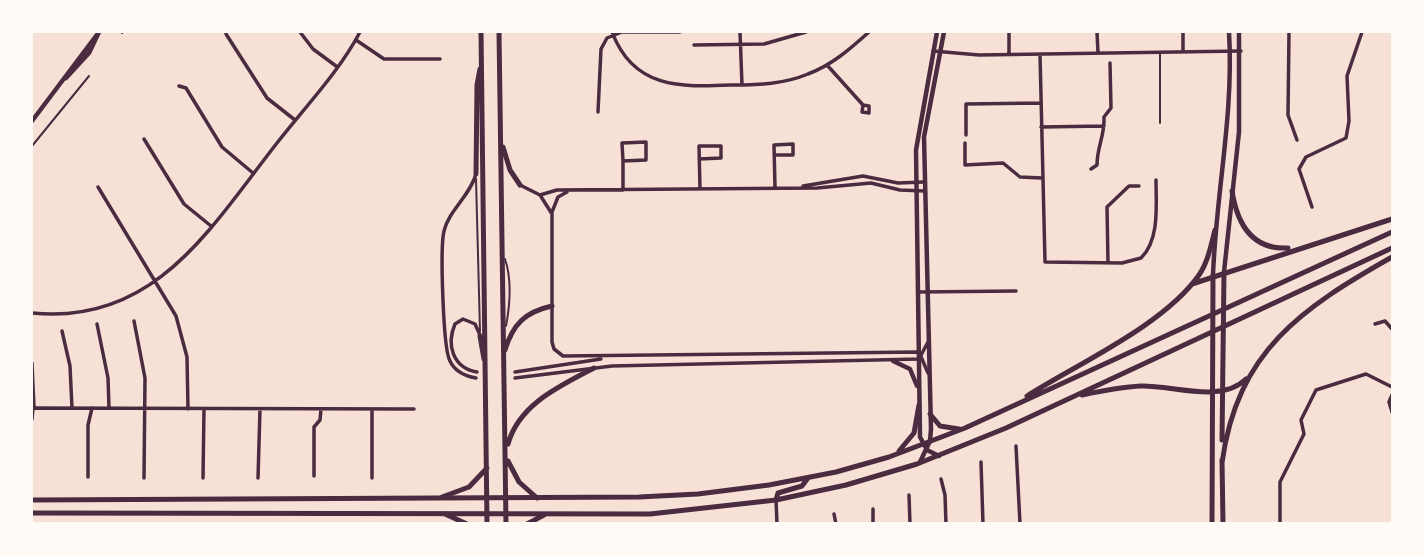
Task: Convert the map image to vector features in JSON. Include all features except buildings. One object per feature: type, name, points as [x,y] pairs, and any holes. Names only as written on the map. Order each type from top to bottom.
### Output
[{"type":"main road","points":[[481,32],[487,523]]},
{"type":"main road","points":[[499,32],[506,523]]},
{"type":"main road","points":[[476,174],[477,85],[482,62]]},
{"type":"main road","points":[[501,139],[510,170],[520,185]]},
{"type":"main road","points":[[1232,191],[1240,222],[1253,239],[1268,247],[1294,248]]},
{"type":"main road","points":[[1016,403],[1148,322],[1192,284],[1294,248],[1392,219]]},
{"type":"main road","points":[[1192,284],[1207,259],[1215,230]]},
{"type":"main road","points":[[32,500],[537,498],[698,494],[808,478],[897,454],[965,428],[1392,232]]},
{"type":"main road","points":[[32,513],[650,514],[776,500],[846,485],[939,456],[1392,248]]},
{"type":"main road","points":[[1222,463],[1230,419],[1249,377],[1272,344],[1314,303],[1392,257]]},
{"type":"main road","points":[[1223,523],[1224,272]]},
{"type":"main road","points":[[1212,523],[1213,275]]},
{"type":"main road","points":[[503,356],[510,335],[519,320],[535,310],[552,306]]},
{"type":"main road","points":[[480,336],[487,365]]},
{"type":"main road","points":[[537,498],[519,482],[506,452],[511,432],[523,414],[594,368]]},
{"type":"main road","points":[[1072,397],[1136,386],[1213,391],[1237,386],[1249,377]]},
{"type":"main road","points":[[897,454],[914,433],[919,405]]},
{"type":"main road","points":[[930,414],[940,426],[965,428]]},
{"type":"main road","points":[[443,497],[469,487],[487,468]]},
{"type":"main road","points":[[776,500],[778,493],[802,486],[808,478]]},
{"type":"main road","points":[[445,514],[467,523]]},
{"type":"main road","points":[[527,523],[544,515]]},
{"type":"street","points":[[32,121],[63,80],[89,53],[99,32]]},
{"type":"street","points":[[300,32],[313,48],[336,66]]},
{"type":"street","points":[[32,313],[66,314],[102,308],[157,282],[183,261],[295,120],[360,32]]},
{"type":"street","points":[[598,112],[601,49],[607,38],[613,33],[680,32]]},
{"type":"street","points":[[740,32],[742,85]]},
{"type":"street","points":[[694,45],[764,44],[806,32]]},
{"type":"street","points":[[613,33],[634,64],[665,83],[691,87],[786,81],[827,65],[869,32]]},
{"type":"street","points":[[937,32],[918,125],[916,191],[922,444],[939,456]]},
{"type":"street","points":[[919,463],[930,441],[924,191],[925,120],[944,32]]},
{"type":"street","points":[[1009,32],[1009,55]]},
{"type":"street","points":[[1097,32],[1098,53]]},
{"type":"street","points":[[1183,32],[1183,51]]},
{"type":"street","points":[[1213,275],[1215,230],[1228,132],[1229,32]]},
{"type":"street","points":[[1224,272],[1239,132],[1240,32]]},
{"type":"street","points":[[1289,32],[1288,115],[1297,140]]},
{"type":"street","points":[[1312,207],[1299,169],[1306,158],[1346,138],[1349,121],[1347,76],[1362,32]]},
{"type":"street","points":[[226,34],[267,98],[295,120]]},
{"type":"street","points":[[356,40],[384,59],[440,59]]},
{"type":"street","points":[[933,51],[1009,55],[1241,51]]},
{"type":"street","points":[[1040,54],[1044,259],[1051,264],[1108,263],[1136,260],[1145,254],[1155,225],[1156,180]]},
{"type":"street","points":[[1091,169],[1097,164],[1097,149],[1105,137],[1104,117],[1111,108],[1110,63]]},
{"type":"street","points":[[827,65],[863,105]]},
{"type":"street","points":[[179,86],[186,88],[222,148],[253,173]]},
{"type":"street","points":[[966,135],[966,104],[1040,103]]},
{"type":"street","points":[[1041,127],[1104,126]]},
{"type":"street","points":[[144,139],[184,204],[211,226]]},
{"type":"street","points":[[623,161],[646,160],[646,142],[622,143],[623,191]]},
{"type":"street","points":[[965,143],[965,165],[1003,163],[1020,177],[1042,178]]},
{"type":"street","points":[[774,155],[793,155],[793,144],[774,145],[774,155],[775,188]]},
{"type":"street","points":[[699,159],[721,158],[721,146],[699,146],[699,159],[700,189]]},
{"type":"street","points":[[476,174],[449,219],[443,240],[448,358],[458,372],[476,378]]},
{"type":"street","points":[[798,187],[863,176],[898,183],[924,182]]},
{"type":"street","points":[[540,195],[557,190],[821,188],[871,183],[924,191]]},
{"type":"street","points":[[520,185],[540,195],[552,214]]},
{"type":"street","points":[[1108,263],[1107,207],[1129,186],[1139,186]]},
{"type":"street","points":[[99,187],[176,316],[185,344],[188,409]]},
{"type":"street","points":[[570,191],[558,197],[552,214],[552,342],[558,354],[610,357],[920,356]]},
{"type":"street","points":[[918,292],[1016,291]]},
{"type":"street","points":[[477,372],[464,369],[455,360],[451,340],[455,324],[463,319],[475,324],[480,336]]},
{"type":"street","points":[[134,321],[145,378],[144,478]]},
{"type":"street","points":[[1375,324],[1385,321],[1392,329]]},
{"type":"street","points":[[97,324],[108,378],[109,408]]},
{"type":"street","points":[[62,331],[70,366],[72,408]]},
{"type":"street","points":[[610,357],[515,375],[594,368],[893,361],[920,356],[928,342]]},
{"type":"street","points":[[920,356],[930,379]]},
{"type":"street","points":[[893,361],[909,369],[919,393]]},
{"type":"street","points":[[32,363],[32,419]]},
{"type":"street","points":[[1280,523],[1280,482],[1304,434],[1301,420],[1316,390],[1366,374],[1392,387]]},
{"type":"street","points":[[1392,395],[1389,402],[1392,412]]},
{"type":"street","points":[[33,408],[414,410]]},
{"type":"street","points":[[88,477],[88,425],[92,408]]},
{"type":"street","points":[[203,478],[204,409]]},
{"type":"street","points":[[258,478],[260,409]]},
{"type":"street","points":[[314,476],[314,427],[320,420],[321,409]]},
{"type":"street","points":[[372,410],[373,478]]},
{"type":"street","points":[[1017,446],[1020,523]]},
{"type":"street","points":[[981,462],[983,523]]},
{"type":"street","points":[[941,480],[946,495],[947,523]]},
{"type":"street","points":[[909,495],[910,523]]},
{"type":"street","points":[[776,500],[777,523]]},
{"type":"street","points":[[873,509],[873,523]]},
{"type":"street","points":[[834,514],[836,523]]},
{"type":"lane","points":[[1160,52],[1160,123]]},
{"type":"lane","points":[[32,146],[89,76]]},
{"type":"lane","points":[[476,174],[480,336]]},
{"type":"lane","points":[[871,183],[877,177]]},
{"type":"lane","points":[[821,188],[829,182]]}]
